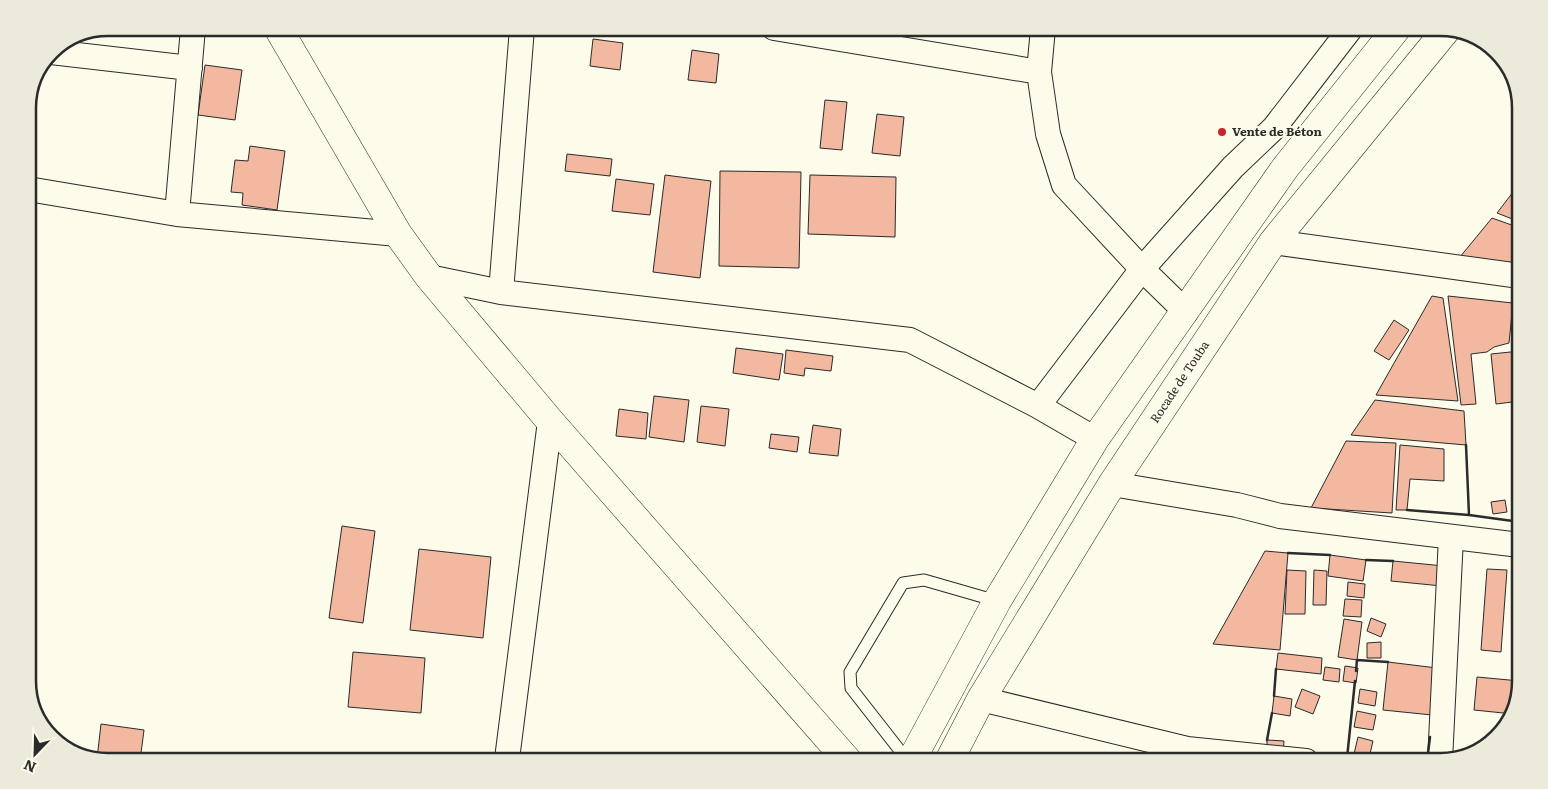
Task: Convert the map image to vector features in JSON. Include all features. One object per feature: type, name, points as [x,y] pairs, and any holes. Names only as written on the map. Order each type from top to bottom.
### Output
[{"type":"main road","points":[[283,36],[398,234],[430,277],[550,420],[840,753]]},
{"type":"main road","points":[[915,753],[997,601],[1095,439],[1186,312],[1285,168],[1391,36]]},
{"type":"main road","name":"Rocade de Touba","points":[[954,753],[981,699],[1112,484],[1273,242],[1441,36]]},
{"type":"street","points":[[177,214],[192,36]]},
{"type":"street","points":[[501,292],[521,36]]},
{"type":"street","points":[[822,36],[1039,72]]},
{"type":"street","points":[[1042,36],[1039,72],[1048,134],[1064,185],[1142,269],[1186,312]]},
{"type":"street","points":[[1038,406],[1142,269],[1233,167],[1274,128],[1345,36]]},
{"type":"street","points":[[62,53],[190,68]]},
{"type":"street","points":[[36,189],[177,214],[398,234]]},
{"type":"street","points":[[1273,242],[1512,275]]},
{"type":"street","points":[[430,277],[501,292],[910,340],[1038,406],[1095,439]]},
{"type":"street","points":[[508,753],[550,420]]},
{"type":"street","points":[[1112,484],[1237,505],[1280,516],[1512,544]]},
{"type":"street","points":[[1440,753],[1452,537]]},
{"type":"street","points":[[981,699],[1187,749],[1224,753]]},
{"type":"lane","points":[[903,753],[851,688],[850,672],[903,583],[924,580],[997,601]]},
{"type":"building","points":[[593,39],[623,43],[620,70],[590,66]]},
{"type":"building","points":[[692,50],[719,54],[716,83],[688,80]]},
{"type":"building","points":[[205,65],[242,70],[235,120],[198,115]]},
{"type":"building","points":[[825,100],[847,102],[842,150],[820,148]]},
{"type":"building","points":[[877,114],[904,117],[900,156],[872,153]]},
{"type":"building","points":[[250,146],[285,151],[277,210],[242,205],[243,193],[231,192],[235,160],[248,161]]},
{"type":"building","points":[[567,154],[612,159],[610,176],[565,171]]},
{"type":"building","points":[[720,171],[801,172],[799,268],[719,266]]},
{"type":"building","points":[[665,175],[711,181],[700,278],[653,272]]},
{"type":"building","points":[[810,175],[896,177],[895,237],[808,234]]},
{"type":"building","points":[[616,179],[654,184],[650,215],[612,211]]},
{"type":"building","points":[[1512,193],[1512,219],[1497,213]]},
{"type":"building","points":[[1492,218],[1512,225],[1512,267],[1455,263]]},
{"type":"building","points":[[1432,296],[1443,298],[1458,401],[1376,395]]},
{"type":"building","points":[[1448,296],[1512,303],[1509,343],[1494,347],[1487,352],[1471,354],[1476,404],[1461,405]]},
{"type":"building","points":[[1394,320],[1409,330],[1389,360],[1374,351]]},
{"type":"building","points":[[736,348],[783,354],[779,380],[733,373]]},
{"type":"building","points":[[786,350],[833,356],[831,371],[805,368],[804,376],[784,373]]},
{"type":"building","points":[[1512,352],[1512,402],[1496,404],[1491,354]]},
{"type":"building","points":[[654,396],[689,400],[684,442],[649,437]]},
{"type":"building","points":[[1375,400],[1464,411],[1466,445],[1351,435]]},
{"type":"building","points":[[701,406],[729,409],[725,446],[697,442]]},
{"type":"building","points":[[619,409],[648,413],[646,439],[616,436]]},
{"type":"building","points":[[813,425],[841,429],[838,456],[809,453]]},
{"type":"building","points":[[771,434],[799,437],[797,452],[769,448]]},
{"type":"building","points":[[1346,441],[1396,443],[1392,513],[1311,508]]},
{"type":"building","points":[[1400,445],[1444,449],[1444,481],[1410,479],[1407,510],[1396,510]]},
{"type":"building","points":[[1505,500],[1507,512],[1493,514],[1491,502]]},
{"type":"building","points":[[342,526],[375,531],[363,623],[329,618]]},
{"type":"building","points":[[419,549],[491,557],[483,638],[410,630]]},
{"type":"building","points":[[1265,551],[1288,553],[1280,650],[1213,644]]},
{"type":"building","points":[[1330,555],[1366,560],[1363,581],[1328,576]]},
{"type":"building","points":[[1393,561],[1444,566],[1442,586],[1391,581]]},
{"type":"building","points":[[1487,569],[1507,570],[1501,652],[1481,650]]},
{"type":"building","points":[[1287,570],[1306,571],[1305,614],[1285,614]]},
{"type":"building","points":[[1314,570],[1327,571],[1326,605],[1313,605]]},
{"type":"building","points":[[1348,582],[1365,584],[1364,598],[1347,596]]},
{"type":"building","points":[[1345,599],[1362,600],[1361,617],[1343,616]]},
{"type":"building","points":[[1371,618],[1386,624],[1381,637],[1367,631]]},
{"type":"building","points":[[1344,619],[1362,622],[1357,660],[1338,657]]},
{"type":"building","points":[[1381,642],[1381,658],[1367,658],[1367,643]]},
{"type":"building","points":[[353,652],[425,658],[421,713],[348,707]]},
{"type":"building","points":[[1278,653],[1322,658],[1321,674],[1276,669]]},
{"type":"building","points":[[1388,662],[1437,668],[1432,715],[1383,710]]},
{"type":"building","points":[[1345,666],[1358,668],[1356,683],[1343,681]]},
{"type":"building","points":[[1325,667],[1340,669],[1339,682],[1323,680]]},
{"type":"building","points":[[1477,677],[1512,680],[1508,704],[1504,713],[1474,710]]},
{"type":"building","points":[[1302,689],[1320,696],[1313,714],[1295,707]]},
{"type":"building","points":[[1360,689],[1377,692],[1375,706],[1358,703]]},
{"type":"building","points":[[1274,696],[1292,699],[1290,716],[1272,713]]},
{"type":"building","points":[[1357,711],[1376,715],[1373,730],[1354,727]]},
{"type":"building","points":[[101,724],[144,730],[141,753],[98,752]]},
{"type":"building","points":[[1358,737],[1373,741],[1370,753],[1354,753]]},
{"type":"building","points":[[1267,740],[1284,741],[1283,753],[1267,753]]},
{"type":"wall","points":[[1407,510],[1469,515],[1466,445]]},
{"type":"wall","points":[[1469,515],[1512,521]]},
{"type":"wall","points":[[1288,553],[1330,555]]},
{"type":"wall","points":[[1366,560],[1393,561]]},
{"type":"wall","points":[[1356,671],[1357,660],[1388,662]]},
{"type":"wall","points":[[1274,696],[1276,669]]},
{"type":"wall","points":[[1348,753],[1355,681]]},
{"type":"wall","points":[[1267,740],[1272,713]]},
{"type":"wall","points":[[1428,753],[1430,737]]},
{"type":"place","name":"Vente de Béton","points":[[1222,132]]}]
